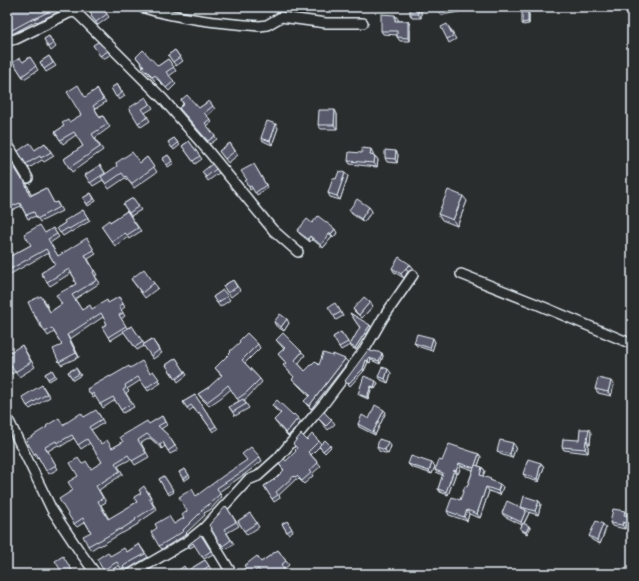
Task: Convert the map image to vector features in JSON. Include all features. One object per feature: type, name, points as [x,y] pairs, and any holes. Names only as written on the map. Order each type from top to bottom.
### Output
[{"type":"street","points":[[141,7],[156,12],[199,20],[260,26],[267,25],[281,16],[326,23],[363,23]]},
{"type":"street","points":[[7,42],[77,9],[81,17],[163,99],[209,152],[272,230],[298,252]]},
{"type":"street","points":[[7,143],[28,178]]},
{"type":"street","points":[[461,274],[632,344]]},
{"type":"street","points":[[131,574],[188,541],[204,528],[248,480],[258,476],[278,458],[323,405],[366,348],[383,318],[413,275]]},
{"type":"street","points":[[7,417],[52,510],[96,574]]},
{"type":"street","points":[[204,528],[232,574]]},
{"type":"building","points":[[7,7],[56,8],[12,30],[7,31]]},
{"type":"building","points":[[87,7],[97,7],[99,9],[102,7],[107,14],[96,22],[91,16],[92,15]]},
{"type":"building","points":[[410,7],[418,7],[418,14],[410,14]]},
{"type":"building","points":[[437,7],[454,7],[437,10]]},
{"type":"building","points":[[522,12],[528,12],[528,22],[522,23]]},
{"type":"building","points":[[381,14],[395,15],[395,21],[408,21],[408,38],[397,37],[397,31],[381,31]]},
{"type":"building","points":[[447,24],[453,36],[447,39],[441,27]]},
{"type":"building","points":[[49,36],[53,44],[48,47],[44,39]]},
{"type":"building","points":[[98,42],[108,51],[100,56],[93,45]]},
{"type":"building","points":[[143,50],[158,66],[168,59],[174,67],[166,72],[174,81],[166,88],[155,75],[153,77],[142,67],[144,66],[136,57]]},
{"type":"building","points":[[175,50],[180,57],[173,62],[168,55]]},
{"type":"building","points":[[49,56],[53,63],[44,69],[40,62]]},
{"type":"building","points":[[30,57],[36,66],[22,76],[13,62],[20,58],[23,62]]},
{"type":"building","points":[[117,84],[122,93],[116,97],[111,88]]},
{"type":"building","points":[[78,85],[85,97],[97,89],[103,99],[93,106],[100,118],[103,116],[108,124],[92,134],[100,147],[69,168],[64,159],[83,146],[74,132],[60,140],[55,132],[64,126],[62,123],[68,120],[69,122],[81,115],[67,92]]},
{"type":"building","points":[[187,95],[199,108],[209,101],[213,106],[204,113],[210,119],[205,123],[215,136],[208,141],[179,108],[184,104],[181,100]]},
{"type":"building","points":[[146,97],[150,104],[142,109],[148,117],[138,123],[129,108]]},
{"type":"building","points":[[319,110],[335,110],[334,125],[318,125]]},
{"type":"building","points":[[267,121],[276,124],[270,141],[261,138]]},
{"type":"building","points":[[174,138],[178,143],[172,148],[168,142]]},
{"type":"building","points":[[189,141],[200,156],[193,161],[182,146]]},
{"type":"building","points":[[30,143],[35,150],[45,143],[51,152],[26,164],[18,151]]},
{"type":"building","points":[[230,143],[235,151],[225,159],[219,151]]},
{"type":"building","points":[[362,148],[371,149],[370,155],[375,156],[374,163],[348,161],[349,152],[362,153]]},
{"type":"building","points":[[385,150],[396,151],[395,159],[385,158]]},
{"type":"building","points":[[132,152],[140,163],[147,157],[154,167],[131,184],[122,173],[106,184],[101,177],[117,166],[116,163]]},
{"type":"building","points":[[7,155],[21,178],[24,180],[30,196],[46,188],[54,203],[57,202],[59,207],[37,219],[34,212],[26,215],[20,203],[7,208]]},
{"type":"building","points":[[168,155],[172,161],[167,165],[162,159]]},
{"type":"building","points":[[212,164],[216,169],[206,177],[202,172]]},
{"type":"building","points":[[254,164],[266,185],[255,193],[251,186],[249,187],[245,181],[247,180],[241,171]]},
{"type":"building","points":[[100,165],[105,173],[90,183],[85,175]]},
{"type":"building","points":[[339,171],[345,173],[337,196],[328,193],[333,178],[336,179]]},
{"type":"building","points":[[448,190],[463,196],[453,220],[438,214]]},
{"type":"building","points":[[91,193],[94,199],[87,204],[83,198]]},
{"type":"building","points":[[133,198],[139,206],[129,213],[123,204]]},
{"type":"building","points":[[357,199],[369,207],[361,219],[349,210]]},
{"type":"building","points":[[83,210],[88,218],[60,233],[57,228],[65,223],[64,221]]},
{"type":"building","points":[[127,211],[138,228],[127,235],[125,233],[112,242],[101,226]]},
{"type":"building","points":[[318,216],[335,229],[321,245],[310,236],[308,239],[297,231],[307,219],[312,223]]},
{"type":"building","points":[[40,225],[45,233],[53,228],[57,234],[48,239],[58,256],[87,238],[94,250],[85,255],[97,280],[72,295],[82,310],[90,305],[92,309],[107,300],[108,303],[119,297],[123,304],[119,306],[123,313],[119,315],[126,326],[108,337],[102,327],[107,324],[101,313],[67,335],[76,353],[59,362],[53,349],[62,345],[52,328],[45,332],[28,302],[41,296],[50,312],[62,304],[56,295],[76,284],[75,279],[69,269],[47,282],[41,273],[55,264],[46,249],[7,271],[7,258],[31,245],[24,234]]},
{"type":"building","points":[[399,257],[411,265],[408,266],[401,274],[392,268]]},
{"type":"building","points":[[144,269],[154,283],[142,293],[131,279]]},
{"type":"building","points":[[233,280],[237,287],[228,293],[223,286]]},
{"type":"building","points":[[223,290],[228,296],[217,303],[213,297]]},
{"type":"building","points":[[364,297],[370,302],[359,315],[353,309]]},
{"type":"building","points":[[335,303],[341,312],[334,316],[328,307]]},
{"type":"building","points":[[350,313],[370,325],[355,348],[350,345],[360,327]]},
{"type":"building","points":[[280,314],[287,319],[281,327],[274,322]]},
{"type":"building","points":[[132,326],[143,342],[135,347],[123,331]]},
{"type":"building","points":[[341,332],[348,342],[339,347],[333,337]]},
{"type":"building","points":[[247,333],[258,344],[242,360],[260,379],[246,393],[237,399],[228,385],[207,402],[198,394],[209,387],[222,375],[215,368]]},
{"type":"building","points":[[283,333],[302,352],[295,360],[305,371],[315,361],[319,365],[323,353],[333,356],[333,354],[345,359],[309,406],[304,401],[310,395],[292,379],[294,377],[283,365],[286,363],[278,354],[285,348],[276,340]]},
{"type":"building","points":[[417,334],[433,338],[430,348],[414,343]]},
{"type":"building","points":[[152,339],[159,350],[151,356],[143,345]]},
{"type":"building","points":[[22,345],[31,362],[15,372],[11,366],[8,368],[7,366],[7,354]]},
{"type":"building","points":[[368,350],[382,353],[379,361],[369,358],[368,361],[366,360],[363,369],[348,384],[345,381]]},
{"type":"building","points":[[176,358],[185,372],[176,379],[166,365]]},
{"type":"building","points":[[142,361],[150,373],[153,371],[159,379],[146,388],[138,377],[125,385],[126,388],[123,390],[132,403],[121,410],[113,397],[100,404],[93,393],[91,395],[87,389],[129,366],[130,368]]},
{"type":"building","points":[[382,367],[388,369],[385,379],[378,376]]},
{"type":"building","points":[[76,368],[79,374],[72,378],[68,372]]},
{"type":"building","points":[[52,370],[55,375],[48,379],[45,374]]},
{"type":"building","points":[[364,376],[376,381],[374,387],[371,386],[367,397],[358,394]]},
{"type":"building","points":[[598,378],[611,381],[608,392],[595,389]]},
{"type":"building","points":[[42,385],[47,394],[27,406],[22,397]]},
{"type":"building","points":[[195,395],[216,426],[211,429],[199,412],[198,413],[191,405],[187,408],[183,402]]},
{"type":"building","points":[[243,399],[246,404],[233,412],[229,407]]},
{"type":"building","points":[[277,400],[298,418],[286,433],[274,420],[281,413],[272,405]]},
{"type":"building","points":[[375,405],[384,410],[373,432],[358,424],[362,415],[369,419]]},
{"type":"building","points":[[96,410],[102,419],[89,427],[101,444],[107,440],[112,448],[123,442],[120,437],[147,421],[149,424],[162,416],[165,422],[158,426],[168,435],[175,446],[168,451],[163,442],[160,445],[147,434],[138,440],[146,453],[132,461],[128,455],[115,463],[120,471],[96,486],[103,498],[98,501],[108,519],[137,502],[134,497],[141,493],[139,490],[144,486],[154,507],[120,530],[88,546],[83,536],[91,532],[83,518],[74,524],[59,499],[73,490],[68,482],[78,476],[70,463],[78,458],[82,464],[86,461],[91,469],[102,462],[87,439],[78,445],[72,435],[57,443],[56,441],[45,447],[56,465],[46,471],[36,453],[34,454],[26,440],[59,418],[63,425],[81,413],[84,417]]},
{"type":"building","points":[[324,412],[332,420],[326,426],[318,418]]},
{"type":"building","points":[[580,429],[589,429],[585,449],[562,447],[563,439],[579,440]]},
{"type":"building","points":[[301,434],[307,440],[312,434],[319,441],[308,452],[318,463],[309,471],[311,473],[302,481],[297,476],[294,476],[276,492],[278,495],[272,499],[264,486],[275,479],[284,470],[279,464],[284,459],[286,461],[296,451],[295,450],[297,448],[293,444]]},
{"type":"building","points":[[379,439],[388,442],[385,450],[377,447]]},
{"type":"building","points":[[325,440],[330,445],[323,451],[319,446]]},
{"type":"building","points":[[500,440],[513,443],[510,454],[497,451]]},
{"type":"building","points":[[449,444],[479,454],[474,468],[459,463],[456,471],[454,470],[446,492],[438,489],[443,473],[435,470],[439,460],[442,461]]},
{"type":"building","points":[[251,447],[260,457],[243,471],[217,488],[220,494],[201,510],[202,511],[183,530],[184,531],[159,546],[151,532],[157,528],[155,524],[169,516],[174,524],[184,518],[182,515],[187,511],[179,497],[192,489],[196,496],[247,460],[242,454]]},
{"type":"building","points":[[411,456],[432,463],[429,471],[408,464]]},
{"type":"building","points":[[528,459],[541,463],[537,479],[523,474]]},
{"type":"building","points":[[475,465],[482,467],[480,475],[500,484],[498,491],[486,487],[477,514],[467,510],[464,517],[447,511],[452,497],[460,500],[465,486],[467,487]]},
{"type":"building","points":[[185,469],[189,475],[183,479],[179,472]]},
{"type":"building","points":[[164,476],[173,490],[167,493],[159,479]]},
{"type":"building","points":[[524,496],[539,501],[535,511],[521,507]]},
{"type":"building","points":[[507,501],[526,510],[521,522],[502,513]]},
{"type":"building","points":[[226,506],[236,522],[224,529],[231,540],[223,546],[221,543],[220,544],[209,525]]},
{"type":"building","points":[[613,509],[625,511],[624,515],[632,517],[632,524],[623,522],[622,525],[610,523]]},
{"type":"building","points":[[250,513],[257,523],[244,531],[238,521]]},
{"type":"building","points":[[287,521],[292,529],[287,532],[282,524]]},
{"type":"building","points":[[596,521],[603,524],[597,540],[589,536]]},
{"type":"building","points":[[523,523],[529,526],[526,532],[520,529]]},
{"type":"building","points":[[201,535],[211,551],[202,557],[193,543],[189,546],[188,545]]},
{"type":"building","points":[[139,544],[145,554],[125,565],[122,570],[117,562],[103,570],[97,559],[108,552],[110,556],[124,548],[127,552]]},
{"type":"building","points":[[278,550],[286,561],[281,565],[287,574],[262,574],[258,569],[252,574],[237,574],[246,568],[244,566],[257,556],[261,562]]},
{"type":"building","points":[[63,556],[73,572],[69,574],[63,574],[55,561]]},
{"type":"building","points":[[205,560],[209,566],[197,574],[181,574],[179,570],[184,566],[187,571]]}]
